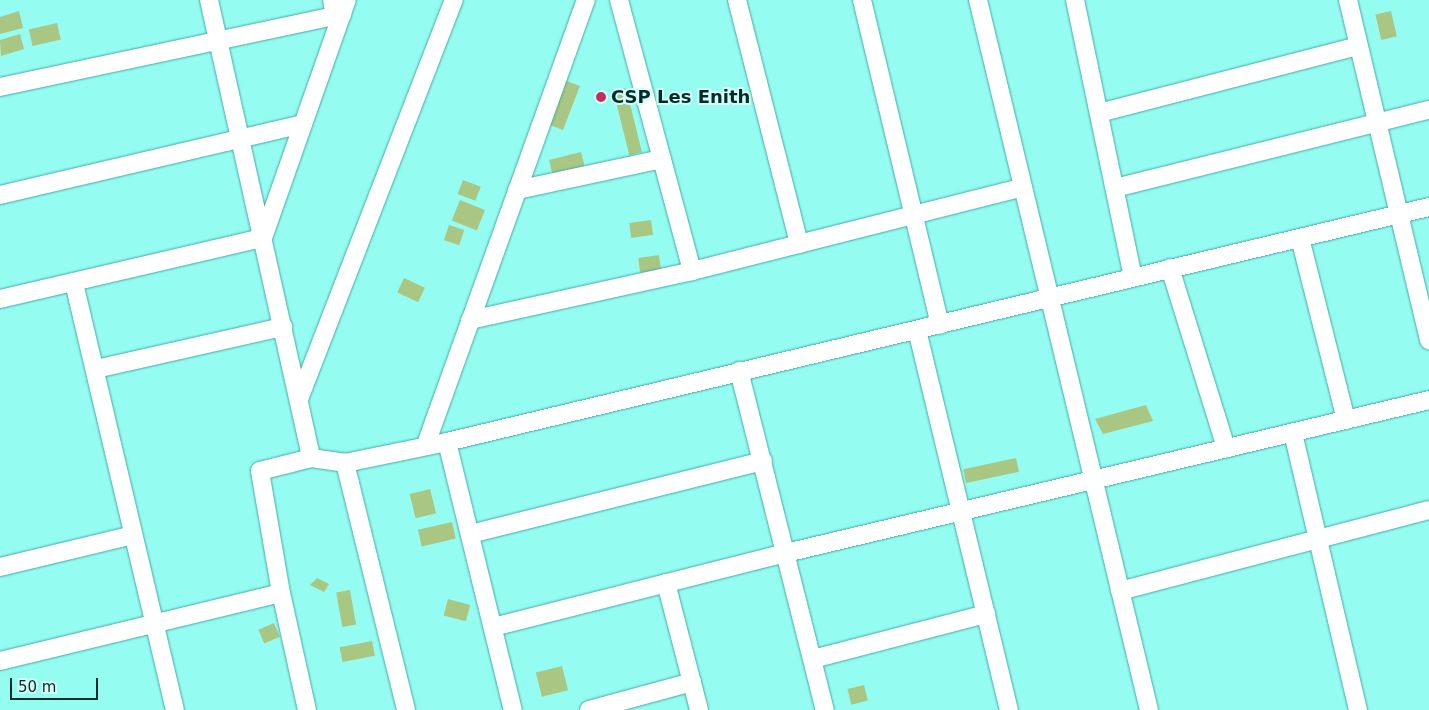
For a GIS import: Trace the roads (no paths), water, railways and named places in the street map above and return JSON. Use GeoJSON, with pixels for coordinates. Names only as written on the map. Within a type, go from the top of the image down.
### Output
{"type":"FeatureCollection","features":[{"type":"Feature","properties":{"kind":"street"},"geometry":{"type":"LineString","coordinates":[[209,0],[311,458]]}},
{"type":"Feature","properties":{"kind":"street"},"geometry":{"type":"LineString","coordinates":[[299,399],[454,0]]}},
{"type":"Feature","properties":{"kind":"street"},"geometry":{"type":"LineString","coordinates":[[426,444],[586,0]]}},
{"type":"Feature","properties":{"kind":"street"},"geometry":{"type":"LineString","coordinates":[[619,0],[692,271]]}},
{"type":"Feature","properties":{"kind":"street"},"geometry":{"type":"LineString","coordinates":[[737,0],[799,244]]}},
{"type":"Feature","properties":{"kind":"street"},"geometry":{"type":"LineString","coordinates":[[862,0],[940,325]]}},
{"type":"Feature","properties":{"kind":"street"},"geometry":{"type":"LineString","coordinates":[[978,0],[1149,710]]}},
{"type":"Feature","properties":{"kind":"street"},"geometry":{"type":"LineString","coordinates":[[1075,0],[1134,277]]}},
{"type":"Feature","properties":{"kind":"street"},"geometry":{"type":"LineString","coordinates":[[1348,0],[1429,340]]}},
{"type":"Feature","properties":{"kind":"street"},"geometry":{"type":"LineString","coordinates":[[0,87],[219,40],[339,7]]}},
{"type":"Feature","properties":{"kind":"street"},"geometry":{"type":"LineString","coordinates":[[263,238],[303,124],[339,7]]}},
{"type":"Feature","properties":{"kind":"street"},"geometry":{"type":"LineString","coordinates":[[1099,113],[1359,46]]}},
{"type":"Feature","properties":{"kind":"street"},"geometry":{"type":"LineString","coordinates":[[1115,188],[1429,110]]}},
{"type":"Feature","properties":{"kind":"street"},"geometry":{"type":"LineString","coordinates":[[0,195],[303,124]]}},
{"type":"Feature","properties":{"kind":"street"},"geometry":{"type":"LineString","coordinates":[[517,190],[662,159]]}},
{"type":"Feature","properties":{"kind":"street"},"geometry":{"type":"LineString","coordinates":[[470,320],[692,271],[1023,187]]}},
{"type":"Feature","properties":{"kind":"street"},"geometry":{"type":"LineString","coordinates":[[307,710],[281,592],[260,471],[311,458],[345,463],[426,444],[447,442],[740,371],[1049,300],[1170,268],[1429,207]]}},
{"type":"Feature","properties":{"kind":"street"},"geometry":{"type":"LineString","coordinates":[[0,300],[263,238]]}},
{"type":"Feature","properties":{"kind":"street"},"geometry":{"type":"LineString","coordinates":[[1300,238],[1346,420]]}},
{"type":"Feature","properties":{"kind":"street"},"geometry":{"type":"LineString","coordinates":[[1170,268],[1226,448]]}},
{"type":"Feature","properties":{"kind":"street"},"geometry":{"type":"LineString","coordinates":[[74,283],[96,368],[174,710]]}},
{"type":"Feature","properties":{"kind":"street"},"geometry":{"type":"LineString","coordinates":[[96,368],[283,327]]}},
{"type":"Feature","properties":{"kind":"street"},"geometry":{"type":"LineString","coordinates":[[917,330],[1009,710]]}},
{"type":"Feature","properties":{"kind":"street"},"geometry":{"type":"LineString","coordinates":[[740,371],[825,710]]}},
{"type":"Feature","properties":{"kind":"street"},"geometry":{"type":"LineString","coordinates":[[493,628],[786,553],[1429,400]]}},
{"type":"Feature","properties":{"kind":"street"},"geometry":{"type":"LineString","coordinates":[[1293,432],[1358,710]]}},
{"type":"Feature","properties":{"kind":"street"},"geometry":{"type":"LineString","coordinates":[[447,442],[513,710]]}},
{"type":"Feature","properties":{"kind":"street"},"geometry":{"type":"LineString","coordinates":[[470,534],[763,461]]}},
{"type":"Feature","properties":{"kind":"street"},"geometry":{"type":"LineString","coordinates":[[345,463],[406,710]]}},
{"type":"Feature","properties":{"kind":"street"},"geometry":{"type":"LineString","coordinates":[[1120,591],[1429,510]]}},
{"type":"Feature","properties":{"kind":"street"},"geometry":{"type":"LineString","coordinates":[[0,567],[134,535]]}},
{"type":"Feature","properties":{"kind":"street"},"geometry":{"type":"LineString","coordinates":[[666,583],[699,710]]}},
{"type":"Feature","properties":{"kind":"street"},"geometry":{"type":"LineString","coordinates":[[0,661],[281,592]]}},
{"type":"Feature","properties":{"kind":"street"},"geometry":{"type":"LineString","coordinates":[[813,659],[986,614]]}},
{"type":"Feature","properties":{"kind":"street"},"geometry":{"type":"LineString","coordinates":[[589,710],[692,682]]}},
{"type":"Feature","properties":{"kind":"place","name":"CSP Les Enith"},"geometry":{"type":"Point","coordinates":[601,97]}}]}
